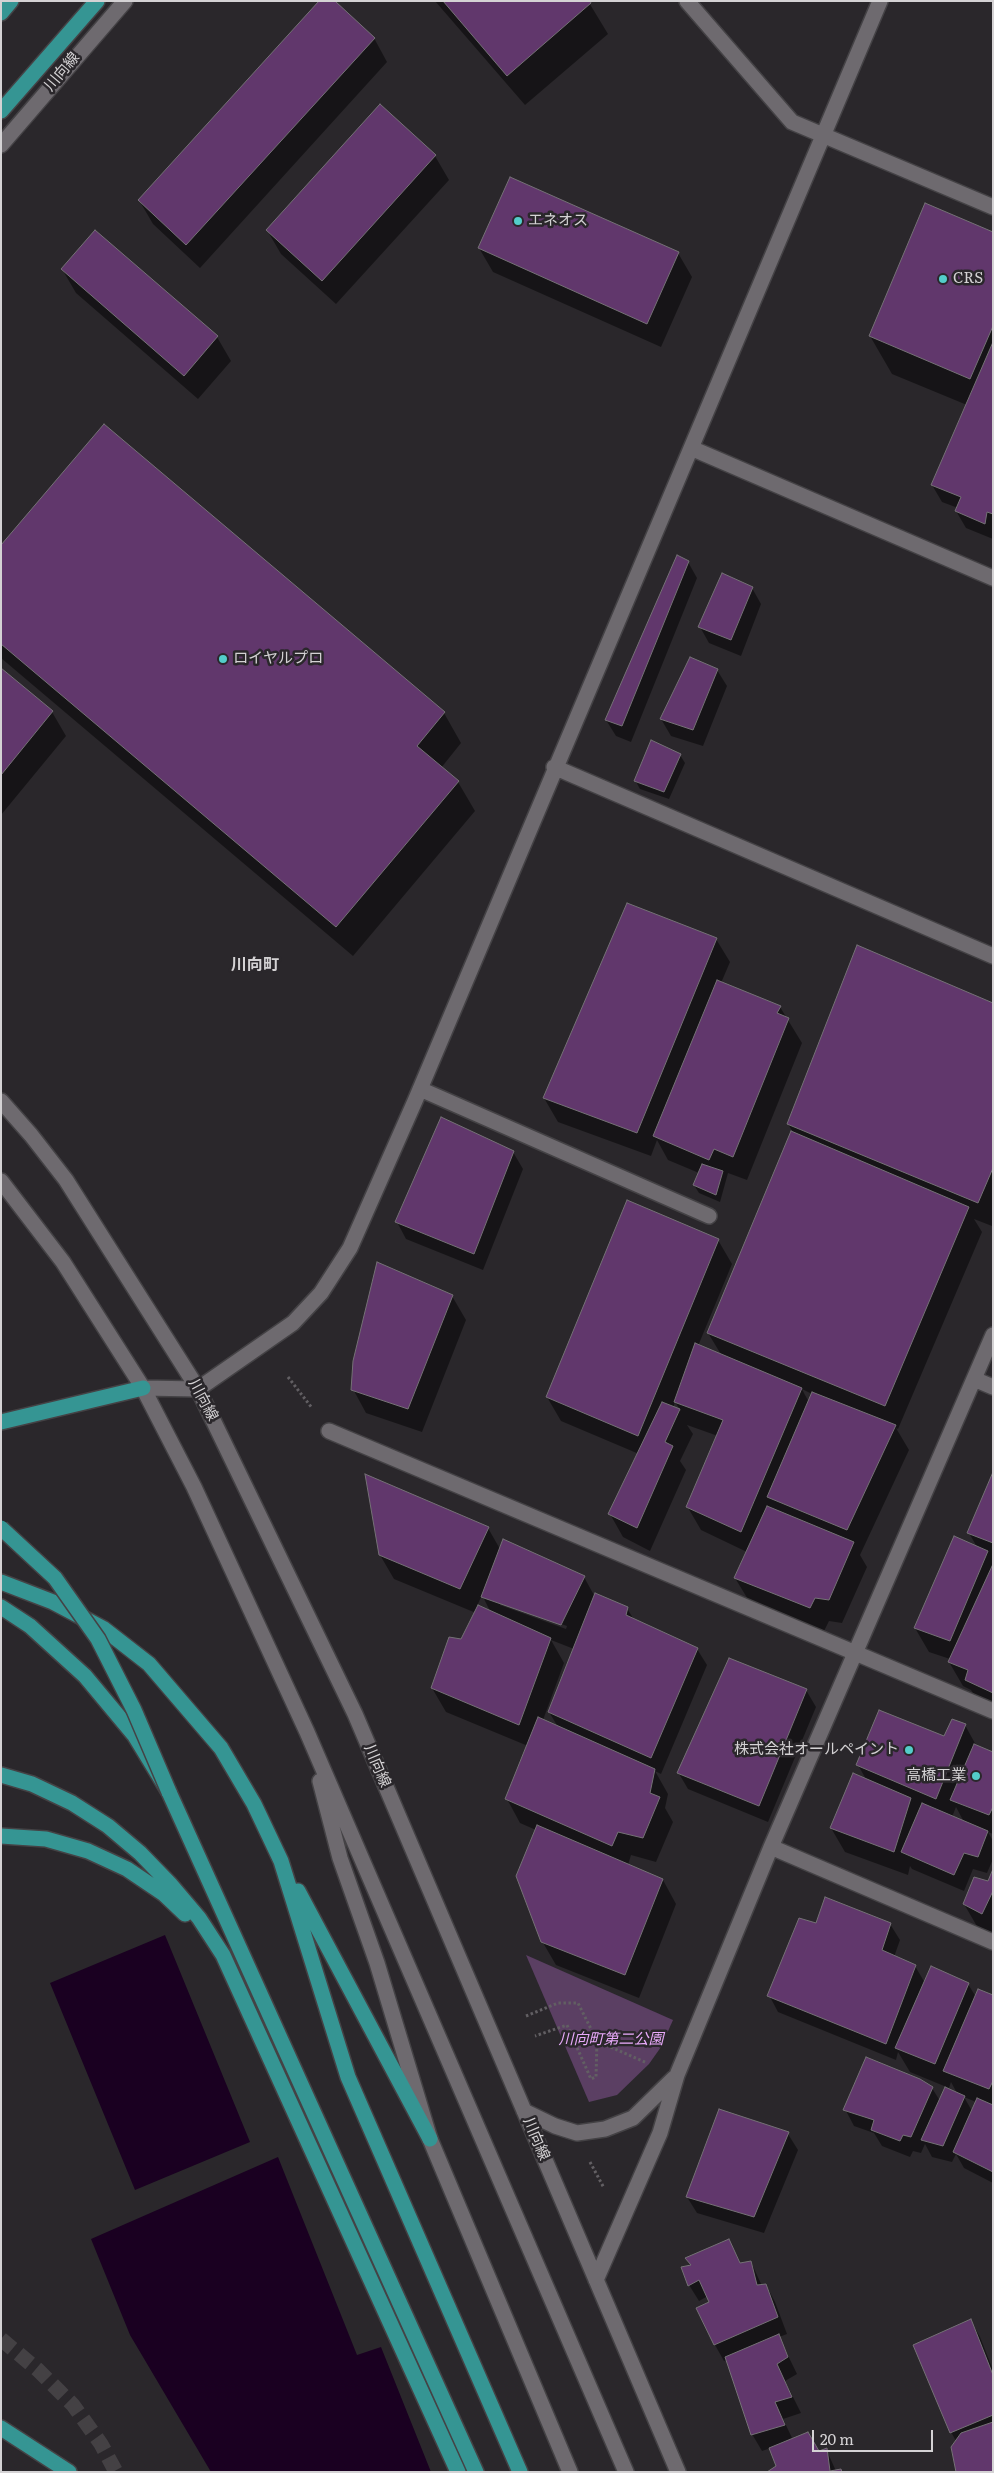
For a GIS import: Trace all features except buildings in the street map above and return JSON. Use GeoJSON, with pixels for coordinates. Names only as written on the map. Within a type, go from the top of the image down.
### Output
{"type":"FeatureCollection","features":[{"type":"Feature","properties":{"kind":"highway"},"geometry":{"type":"LineString","coordinates":[[1,13],[11,1]]}},
{"type":"Feature","properties":{"kind":"highway"},"geometry":{"type":"LineString","coordinates":[[1,111],[97,1]]}},
{"type":"Feature","properties":{"kind":"highway"},"geometry":{"type":"LineString","coordinates":[[1,1422],[143,1388]]}},
{"type":"Feature","properties":{"kind":"highway"},"geometry":{"type":"LineString","coordinates":[[1,1528],[54,1578],[98,1639],[134,1710],[169,1792],[476,2472]]}},
{"type":"Feature","properties":{"kind":"highway"},"geometry":{"type":"LineString","coordinates":[[1,1582],[53,1602],[104,1628],[149,1664],[221,1748],[254,1804],[281,1861],[430,2139]]}},
{"type":"Feature","properties":{"kind":"highway"},"geometry":{"type":"LineString","coordinates":[[1,1607],[30,1626],[85,1676],[135,1736],[169,1792]]}},
{"type":"Feature","properties":{"kind":"highway"},"geometry":{"type":"LineString","coordinates":[[1,1776],[32,1784],[72,1803],[108,1826],[140,1853],[199,1918],[223,1955],[458,2472]]}},
{"type":"Feature","properties":{"kind":"highway"},"geometry":{"type":"LineString","coordinates":[[1,1836],[46,1839],[88,1851],[127,1870],[164,1894],[194,1922],[223,1955]]}},
{"type":"Feature","properties":{"kind":"highway"},"geometry":{"type":"LineString","coordinates":[[281,1861],[348,2078],[520,2472]]}},
{"type":"Feature","properties":{"kind":"highway"},"geometry":{"type":"LineString","coordinates":[[1,2428],[69,2472]]}},
{"type":"Feature","properties":{"kind":"street","name":"川向線"},"geometry":{"type":"LineString","coordinates":[[1,144],[125,1]]}},
{"type":"Feature","properties":{"kind":"street"},"geometry":{"type":"LineString","coordinates":[[687,1],[792,122],[993,207]]}},
{"type":"Feature","properties":{"kind":"street"},"geometry":{"type":"LineString","coordinates":[[143,1388],[198,1389],[293,1323],[321,1293],[350,1248],[420,1089],[554,767],[880,1]]}},
{"type":"Feature","properties":{"kind":"street"},"geometry":{"type":"LineString","coordinates":[[690,448],[993,578]]}},
{"type":"Feature","properties":{"kind":"street"},"geometry":{"type":"LineString","coordinates":[[554,767],[993,956]]}},
{"type":"Feature","properties":{"kind":"street"},"geometry":{"type":"LineString","coordinates":[[420,1089],[709,1216]]}},
{"type":"Feature","properties":{"kind":"street","name":"川向線"},"geometry":{"type":"LineString","coordinates":[[1,1101],[31,1135],[66,1180],[198,1389],[355,1714],[678,2472]]}},
{"type":"Feature","properties":{"kind":"street"},"geometry":{"type":"LineString","coordinates":[[1,1181],[63,1262],[143,1388],[194,1487],[307,1732],[626,2472]]}},
{"type":"Feature","properties":{"kind":"street"},"geometry":{"type":"LineString","coordinates":[[596,2280],[660,2133],[677,2075],[771,1847],[993,1335]]}},
{"type":"Feature","properties":{"kind":"street"},"geometry":{"type":"LineString","coordinates":[[974,1379],[993,1387]]}},
{"type":"Feature","properties":{"kind":"street"},"geometry":{"type":"LineString","coordinates":[[329,1431],[993,1711]]}},
{"type":"Feature","properties":{"kind":"street"},"geometry":{"type":"LineString","coordinates":[[307,1732],[340,1858],[377,1963],[430,2139],[570,2472]]}},
{"type":"Feature","properties":{"kind":"street"},"geometry":{"type":"LineString","coordinates":[[771,1847],[993,1942]]}},
{"type":"Feature","properties":{"kind":"street"},"geometry":{"type":"LineString","coordinates":[[524,2111],[555,2126],[577,2133],[605,2129],[633,2118],[677,2075]]}},
{"type":"Feature","properties":{"kind":"path"},"geometry":{"type":"LineString","coordinates":[[288,1377],[329,1431]]}},
{"type":"Feature","properties":{"kind":"path"},"geometry":{"type":"LineString","coordinates":[[526,2016],[558,2003],[578,2003],[597,2041],[596,2077],[591,2079],[567,2025],[535,2036]]}},
{"type":"Feature","properties":{"kind":"path"},"geometry":{"type":"LineString","coordinates":[[597,2041],[677,2075]]}},
{"type":"Feature","properties":{"kind":"path"},"geometry":{"type":"LineString","coordinates":[[590,2162],[608,2196]]}},
{"type":"Feature","properties":{"kind":"green space","name":"川向町第二公園"},"geometry":{"type":"Polygon","coordinates":[[[526,1955],[673,2020],[661,2047],[649,2064],[617,2095],[589,2102],[526,1955]]]}},
{"type":"Feature","properties":{"kind":"shaded area"},"geometry":{"type":"Polygon","coordinates":[[[165,1935],[250,2142],[135,2190],[50,1983],[165,1935]]]}},
{"type":"Feature","properties":{"kind":"shaded area"},"geometry":{"type":"Polygon","coordinates":[[[278,2157],[357,2355],[381,2347],[431,2472],[211,2472],[130,2335],[91,2239],[278,2157]]]}},
{"type":"Feature","properties":{"kind":"tunnel"},"geometry":{"type":"LineString","coordinates":[[1,2339],[38,2370],[73,2405],[101,2444],[116,2472]]}},
{"type":"Feature","properties":{"kind":"place","name":"エネオス"},"geometry":{"type":"Point","coordinates":[518,221]}},
{"type":"Feature","properties":{"kind":"place","name":"CRS"},"geometry":{"type":"Point","coordinates":[943,279]}},
{"type":"Feature","properties":{"kind":"place","name":"ロイヤルプロ"},"geometry":{"type":"Point","coordinates":[223,659]}},
{"type":"Feature","properties":{"kind":"place","name":"株式会社オールペイント"},"geometry":{"type":"Point","coordinates":[909,1750]}},
{"type":"Feature","properties":{"kind":"place","name":"高橋工業"},"geometry":{"type":"Point","coordinates":[976,1776]}},
{"type":"Feature","properties":{"kind":"district","name":"川向町"},"geometry":{"type":"Point","coordinates":[255,965]}}]}
